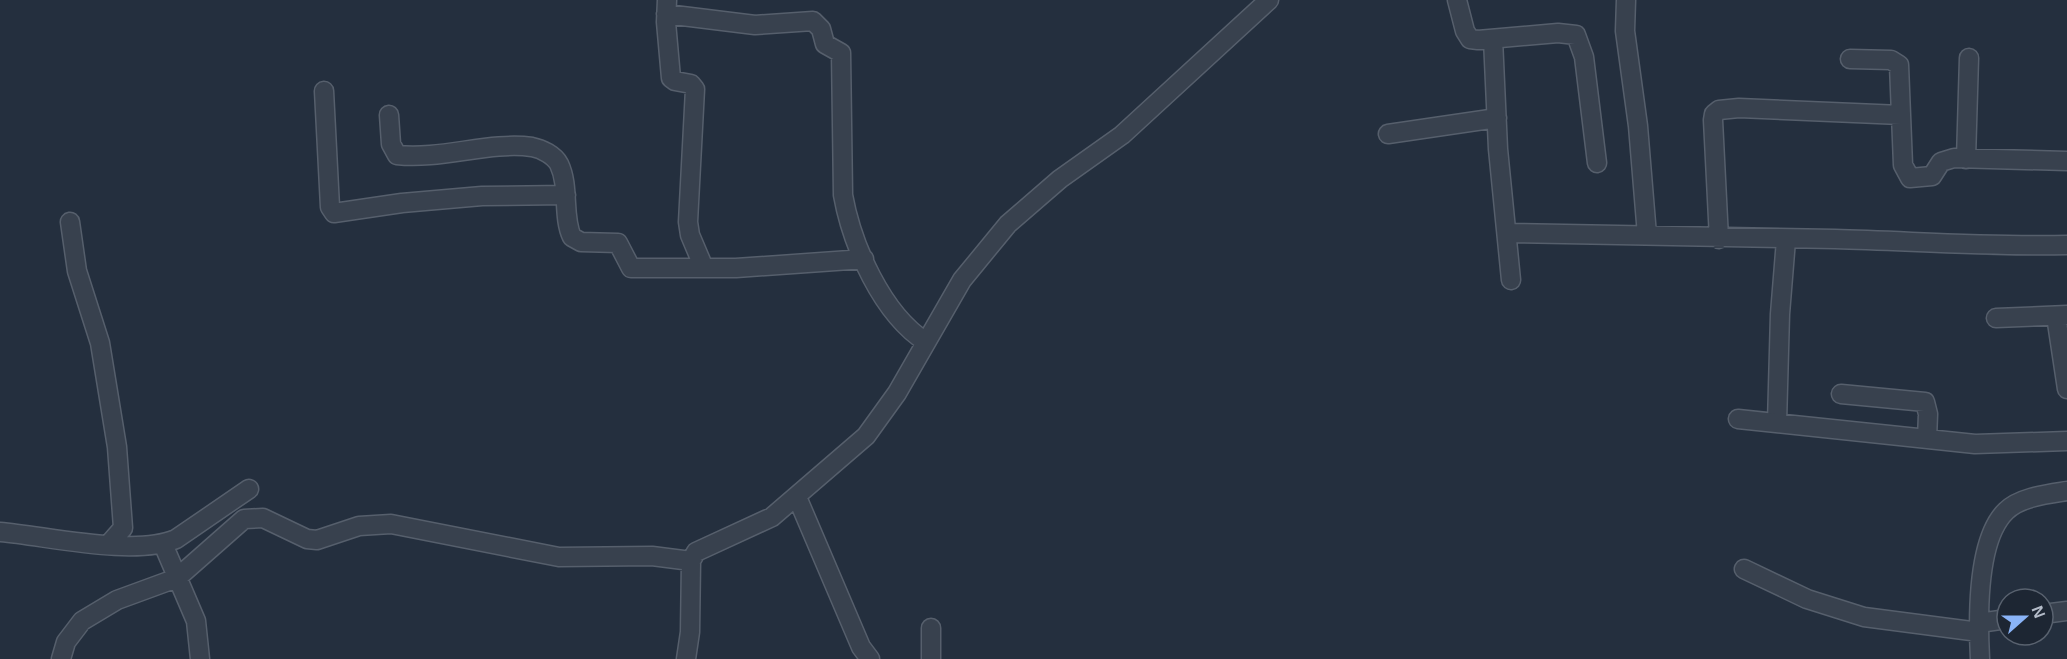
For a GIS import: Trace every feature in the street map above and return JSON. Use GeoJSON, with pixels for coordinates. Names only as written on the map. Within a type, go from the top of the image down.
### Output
{"type":"FeatureCollection","features":[{"type":"Feature","properties":{"kind":"street"},"geometry":{"type":"LineString","coordinates":[[686,659],[690,632],[691,561],[696,552],[771,517],[866,436],[897,393],[962,280],[1008,224],[1060,179],[1122,135],[1269,0]]}},
{"type":"Feature","properties":{"kind":"street"},"geometry":{"type":"LineString","coordinates":[[1457,0],[1465,31],[1470,39],[1558,33],[1576,36],[1584,57],[1597,163]]}},
{"type":"Feature","properties":{"kind":"street"},"geometry":{"type":"LineString","coordinates":[[1626,0],[1625,31],[1638,126],[1647,235]]}},
{"type":"Feature","properties":{"kind":"street"},"geometry":{"type":"LineString","coordinates":[[704,268],[690,235],[688,222],[695,88],[691,84],[671,78],[667,7],[755,25],[806,21],[818,24],[825,44],[841,53],[843,57],[841,106],[843,195],[847,218],[864,259],[900,320],[908,330],[926,342]]}},
{"type":"Feature","properties":{"kind":"street"},"geometry":{"type":"LineString","coordinates":[[1493,39],[1497,118],[1511,279]]}},
{"type":"Feature","properties":{"kind":"street"},"geometry":{"type":"LineString","coordinates":[[1966,159],[1969,58]]}},
{"type":"Feature","properties":{"kind":"street"},"geometry":{"type":"LineString","coordinates":[[1850,59],[1897,62],[1900,72],[1903,165],[1910,178],[1932,176],[1937,166],[1948,159],[2067,161]]}},
{"type":"Feature","properties":{"kind":"street"},"geometry":{"type":"LineString","coordinates":[[324,91],[330,207],[334,213],[402,203],[471,197],[566,195]]}},
{"type":"Feature","properties":{"kind":"street"},"geometry":{"type":"LineString","coordinates":[[1719,239],[1713,120],[1714,114],[1719,110],[1739,108],[1901,115]]}},
{"type":"Feature","properties":{"kind":"street"},"geometry":{"type":"LineString","coordinates":[[389,116],[391,144],[397,155],[519,147],[540,149],[558,162],[566,195],[570,232],[576,241],[618,243],[631,268],[704,268],[864,259]]}},
{"type":"Feature","properties":{"kind":"street"},"geometry":{"type":"LineString","coordinates":[[1388,134],[1497,118]]}},
{"type":"Feature","properties":{"kind":"street"},"geometry":{"type":"LineString","coordinates":[[70,222],[77,271],[100,343],[117,447],[123,528],[109,544]]}},
{"type":"Feature","properties":{"kind":"street"},"geometry":{"type":"LineString","coordinates":[[1507,233],[2006,246],[2067,244]]}},
{"type":"Feature","properties":{"kind":"street"},"geometry":{"type":"LineString","coordinates":[[1777,423],[1786,240]]}},
{"type":"Feature","properties":{"kind":"street"},"geometry":{"type":"LineString","coordinates":[[1996,318],[2061,315],[2067,388]]}},
{"type":"Feature","properties":{"kind":"street"},"geometry":{"type":"LineString","coordinates":[[1841,394],[1925,402],[1928,414],[1927,439]]}},
{"type":"Feature","properties":{"kind":"street"},"geometry":{"type":"LineString","coordinates":[[1737,419],[1975,444],[2067,441]]}},
{"type":"Feature","properties":{"kind":"street"},"geometry":{"type":"LineString","coordinates":[[0,532],[109,544],[163,544],[249,489]]}},
{"type":"Feature","properties":{"kind":"street"},"geometry":{"type":"LineString","coordinates":[[1980,659],[1979,596],[1986,555],[1997,525],[2007,511],[2025,501],[2067,490]]}},
{"type":"Feature","properties":{"kind":"street"},"geometry":{"type":"LineString","coordinates":[[797,497],[861,647],[870,659]]}},
{"type":"Feature","properties":{"kind":"street"},"geometry":{"type":"LineString","coordinates":[[61,659],[74,629],[102,606],[177,578],[237,524],[253,516],[308,539],[317,540],[371,524],[391,524],[559,557],[652,556],[691,561]]}},
{"type":"Feature","properties":{"kind":"street"},"geometry":{"type":"LineString","coordinates":[[163,544],[196,621],[200,659]]}},
{"type":"Feature","properties":{"kind":"street"},"geometry":{"type":"LineString","coordinates":[[1744,569],[1807,599],[1864,616],[1979,628],[1995,623]]}},
{"type":"Feature","properties":{"kind":"street"},"geometry":{"type":"LineString","coordinates":[[931,628],[931,659]]}}]}
